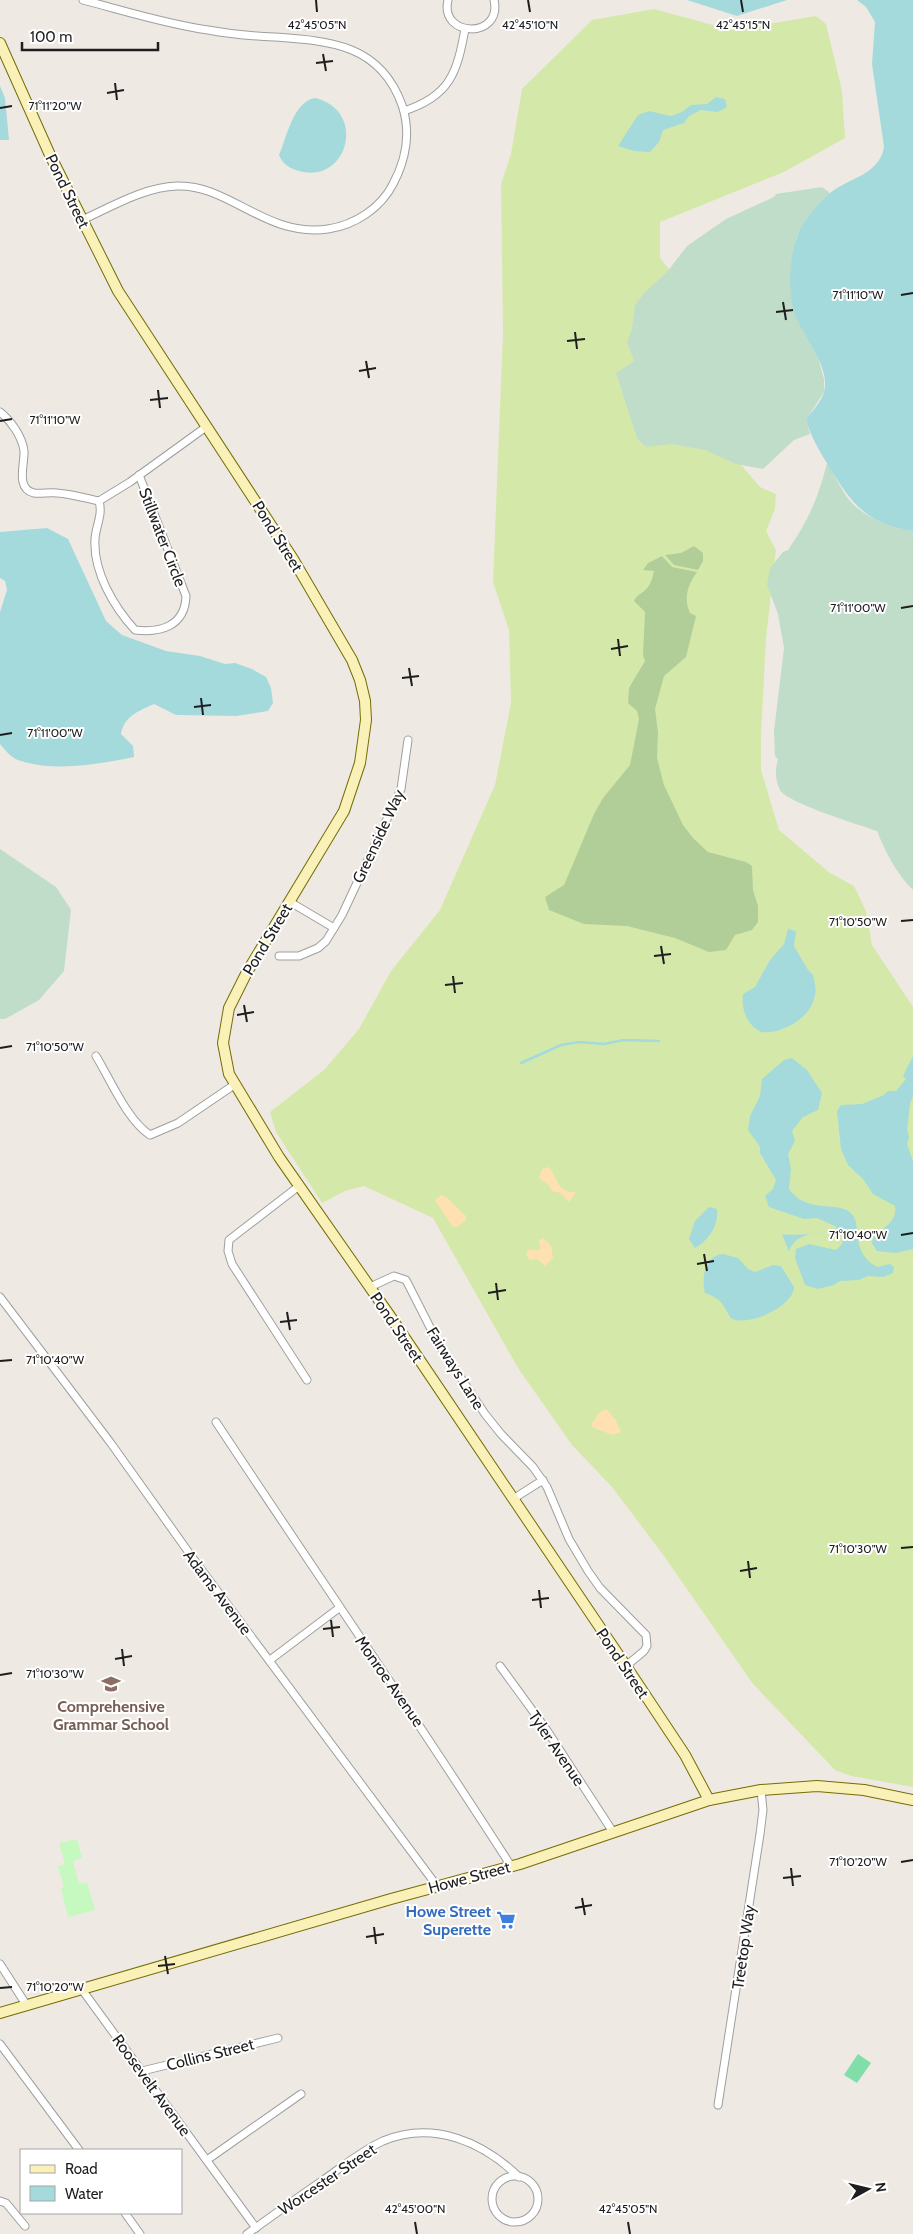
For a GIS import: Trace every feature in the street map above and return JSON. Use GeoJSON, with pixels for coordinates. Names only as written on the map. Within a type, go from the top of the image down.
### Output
{"type":"FeatureCollection","features":[{"type":"Feature","properties":{"kind":"street"},"geometry":{"type":"LineString","coordinates":[[82,220],[154,189],[178,186],[203,190],[271,222],[300,230],[315,230],[346,225],[358,219],[381,201],[398,174],[406,143],[407,127],[404,111],[392,85],[373,62],[357,51],[338,43],[210,31],[156,20],[83,0]]}},
{"type":"Feature","properties":{"kind":"street"},"geometry":{"type":"LineString","coordinates":[[448,0],[448,12],[452,20],[465,29],[480,28],[487,24],[494,11],[494,0]]}},
{"type":"Feature","properties":{"kind":"street"},"geometry":{"type":"LineString","coordinates":[[404,111],[426,103],[448,85],[457,68],[465,29]]}},
{"type":"Feature","properties":{"kind":"street","name":"Pond Street"},"geometry":{"type":"LineString","coordinates":[[0,44],[82,220],[130,312],[270,523],[342,641],[360,680],[365,701],[363,743],[348,802],[339,821],[247,972],[226,1020],[223,1032],[224,1054],[234,1085],[299,1186],[370,1287],[626,1666],[684,1755],[709,1800]]}},
{"type":"Feature","properties":{"kind":"street"},"geometry":{"type":"LineString","coordinates":[[0,412],[10,420],[18,435],[24,451],[22,479],[32,493],[57,493],[99,501],[206,427]]}},
{"type":"Feature","properties":{"kind":"street","name":"Stillwater Circle"},"geometry":{"type":"LineString","coordinates":[[99,501],[102,510],[95,539],[96,557],[118,612],[135,630],[152,632],[179,619],[186,610],[186,596],[139,475]]}},
{"type":"Feature","properties":{"kind":"street","name":"Greenside Way"},"geometry":{"type":"LineString","coordinates":[[279,956],[291,957],[313,952],[326,941],[334,928],[401,789],[408,740]]}},
{"type":"Feature","properties":{"kind":"street"},"geometry":{"type":"LineString","coordinates":[[290,902],[334,928]]}},
{"type":"Feature","properties":{"kind":"street"},"geometry":{"type":"LineString","coordinates":[[96,1056],[131,1115],[143,1130],[150,1135],[178,1124],[234,1085]]}},
{"type":"Feature","properties":{"kind":"street"},"geometry":{"type":"LineString","coordinates":[[299,1186],[229,1240],[228,1251],[232,1264],[307,1380]]}},
{"type":"Feature","properties":{"kind":"street","name":"Fairways Lane"},"geometry":{"type":"LineString","coordinates":[[370,1287],[394,1276],[406,1280],[440,1347],[485,1414],[542,1480],[552,1497],[569,1539],[588,1571],[600,1588],[646,1635],[647,1646],[644,1651],[626,1666]]}},
{"type":"Feature","properties":{"kind":"street","name":"Adams Avenue"},"geometry":{"type":"LineString","coordinates":[[0,1297],[110,1442],[192,1557],[437,1886]]}},
{"type":"Feature","properties":{"kind":"street","name":"Monroe Avenue"},"geometry":{"type":"LineString","coordinates":[[216,1422],[418,1721],[510,1866]]}},
{"type":"Feature","properties":{"kind":"street"},"geometry":{"type":"LineString","coordinates":[[513,1499],[542,1480]]}},
{"type":"Feature","properties":{"kind":"street"},"geometry":{"type":"LineString","coordinates":[[270,1660],[340,1608]]}},
{"type":"Feature","properties":{"kind":"street","name":"Tyler Avenue"},"geometry":{"type":"LineString","coordinates":[[500,1666],[546,1729],[613,1832]]}},
{"type":"Feature","properties":{"kind":"street","name":"Howe Street"},"geometry":{"type":"LineString","coordinates":[[0,2013],[83,1991],[510,1866],[709,1800],[761,1790],[836,1787],[888,1794],[913,1800]]}},
{"type":"Feature","properties":{"kind":"street","name":"Treetop Way"},"geometry":{"type":"LineString","coordinates":[[718,2105],[761,1826],[763,1810],[761,1790]]}},
{"type":"Feature","properties":{"kind":"street"},"geometry":{"type":"LineString","coordinates":[[0,1964],[27,2006]]}},
{"type":"Feature","properties":{"kind":"street","name":"Roosevelt Avenue"},"geometry":{"type":"LineString","coordinates":[[83,1991],[256,2228]]}},
{"type":"Feature","properties":{"kind":"street","name":"Collins Street"},"geometry":{"type":"LineString","coordinates":[[142,2071],[278,2038]]}},
{"type":"Feature","properties":{"kind":"street"},"geometry":{"type":"LineString","coordinates":[[0,2044],[78,2149]]}},
{"type":"Feature","properties":{"kind":"street"},"geometry":{"type":"LineString","coordinates":[[207,2160],[302,2094]]}},
{"type":"Feature","properties":{"kind":"street","name":"Worcester Street"},"geometry":{"type":"LineString","coordinates":[[247,2234],[354,2158],[396,2136],[437,2134],[462,2139],[497,2157],[519,2177],[532,2184],[538,2199],[537,2206],[528,2219],[513,2223],[500,2217],[495,2211],[492,2197],[494,2189],[504,2179],[519,2177]]}},
{"type":"Feature","properties":{"kind":"street"},"geometry":{"type":"LineString","coordinates":[[0,2201],[6,2203],[25,2226]]}},
{"type":"Feature","properties":{"kind":"street"},"geometry":{"type":"LineString","coordinates":[[125,2214],[140,2234]]}},
{"type":"Feature","properties":{"kind":"green space"},"geometry":{"type":"Polygon","coordinates":[[[654,9],[731,30],[816,16],[826,24],[842,91],[845,138],[784,172],[660,222],[660,258],[686,290],[729,451],[760,487],[776,494],[775,509],[766,531],[776,550],[766,638],[761,770],[779,830],[830,873],[854,886],[866,911],[872,945],[913,1007],[913,1787],[851,1776],[835,1770],[753,1684],[664,1556],[612,1487],[572,1445],[518,1368],[433,1218],[364,1186],[345,1191],[322,1203],[276,1132],[270,1112],[324,1070],[359,1029],[391,971],[440,910],[495,785],[511,703],[509,630],[493,582],[503,332],[501,184],[511,154],[522,89],[592,20],[654,9]]]}},
{"type":"Feature","properties":{"kind":"green space"},"geometry":{"type":"Polygon","coordinates":[[[822,187],[830,193],[811,214],[796,238],[795,314],[817,354],[824,379],[824,392],[806,420],[810,434],[794,440],[763,469],[736,464],[705,450],[671,444],[646,447],[637,438],[616,373],[634,361],[627,342],[632,329],[635,305],[644,293],[667,272],[687,246],[726,219],[774,197],[776,194],[822,187]]]}},
{"type":"Feature","properties":{"kind":"green space"},"geometry":{"type":"Polygon","coordinates":[[[827,463],[847,497],[856,507],[879,521],[913,531],[913,890],[892,862],[877,831],[796,801],[780,790],[776,778],[778,759],[775,756],[774,731],[784,648],[778,614],[767,585],[770,568],[783,552],[788,550],[807,518],[820,487],[827,463]]]}},
{"type":"Feature","properties":{"kind":"green space"},"geometry":{"type":"Polygon","coordinates":[[[694,546],[703,553],[703,561],[698,570],[674,565],[665,555],[681,553],[694,546]]]}},
{"type":"Feature","properties":{"kind":"green space"},"geometry":{"type":"Polygon","coordinates":[[[662,556],[672,567],[697,572],[689,587],[687,597],[690,613],[696,616],[686,657],[664,676],[655,709],[658,732],[657,758],[664,785],[683,825],[708,852],[746,862],[752,866],[753,890],[758,906],[758,922],[752,930],[735,935],[726,950],[709,952],[675,938],[627,926],[584,924],[549,910],[545,897],[564,885],[594,814],[603,798],[630,765],[639,719],[637,711],[628,703],[629,688],[645,661],[643,655],[645,612],[634,601],[650,584],[654,571],[643,570],[648,563],[662,556]]]}},
{"type":"Feature","properties":{"kind":"green space"},"geometry":{"type":"Polygon","coordinates":[[[0,849],[56,887],[71,910],[64,971],[39,1000],[5,1019],[0,1019],[0,849]]]}},
{"type":"Feature","properties":{"kind":"green space"},"geometry":{"type":"Polygon","coordinates":[[[77,1839],[82,1858],[73,1861],[79,1884],[87,1882],[95,1910],[68,1917],[61,1888],[64,1887],[58,1866],[65,1864],[59,1843],[77,1839]]]}},
{"type":"Feature","properties":{"kind":"green space"},"geometry":{"type":"Polygon","coordinates":[[[858,2054],[871,2063],[857,2083],[844,2075],[858,2054]]]}},
{"type":"Feature","properties":{"kind":"sand"},"geometry":{"type":"Polygon","coordinates":[[[549,1167],[562,1188],[570,1192],[576,1192],[569,1202],[561,1193],[552,1191],[549,1185],[539,1178],[542,1169],[549,1167]]]}},
{"type":"Feature","properties":{"kind":"sand"},"geometry":{"type":"Polygon","coordinates":[[[441,1195],[446,1197],[466,1216],[466,1220],[457,1227],[452,1226],[435,1200],[441,1195]]]}},
{"type":"Feature","properties":{"kind":"sand"},"geometry":{"type":"Polygon","coordinates":[[[543,1238],[551,1246],[553,1258],[545,1266],[537,1259],[530,1260],[526,1255],[528,1250],[541,1250],[539,1241],[543,1238]]]}},
{"type":"Feature","properties":{"kind":"sand"},"geometry":{"type":"Polygon","coordinates":[[[606,1409],[615,1419],[621,1432],[613,1435],[591,1425],[599,1413],[606,1409]]]}},
{"type":"Feature","properties":{"kind":"water"},"geometry":{"type":"Polygon","coordinates":[[[687,0],[787,0],[737,16],[687,0]]]}},
{"type":"Feature","properties":{"kind":"water"},"geometry":{"type":"Polygon","coordinates":[[[857,0],[913,0],[913,531],[883,523],[861,510],[844,490],[810,432],[806,420],[823,395],[824,372],[795,315],[791,298],[792,257],[798,234],[805,221],[829,194],[876,164],[881,157],[884,147],[872,64],[875,22],[866,7],[857,0]]]}},
{"type":"Feature","properties":{"kind":"water"},"geometry":{"type":"Polygon","coordinates":[[[0,86],[5,98],[9,140],[0,140],[0,86]]]}},
{"type":"Feature","properties":{"kind":"water"},"geometry":{"type":"Polygon","coordinates":[[[716,97],[725,99],[727,107],[718,112],[701,110],[689,116],[684,123],[663,130],[659,142],[650,152],[634,151],[618,146],[638,115],[649,111],[671,116],[682,112],[691,105],[707,104],[716,97]]]}},
{"type":"Feature","properties":{"kind":"water"},"geometry":{"type":"Polygon","coordinates":[[[315,98],[332,106],[342,117],[346,131],[345,146],[339,159],[328,168],[314,173],[291,168],[284,163],[279,155],[296,113],[307,101],[315,98]]]}},
{"type":"Feature","properties":{"kind":"water"},"geometry":{"type":"Polygon","coordinates":[[[47,528],[68,539],[106,621],[122,635],[166,651],[200,656],[225,664],[235,663],[252,669],[266,677],[271,688],[273,703],[268,711],[236,716],[176,715],[154,704],[129,718],[123,728],[121,734],[133,746],[134,757],[78,766],[48,766],[12,757],[0,744],[0,612],[7,590],[5,581],[0,578],[0,532],[47,528]]]}},
{"type":"Feature","properties":{"kind":"water"},"geometry":{"type":"Polygon","coordinates":[[[788,929],[796,931],[794,946],[813,975],[815,996],[806,1013],[793,1024],[777,1031],[761,1032],[752,1025],[746,1016],[743,994],[755,987],[770,960],[784,944],[788,929]]]}},
{"type":"Feature","properties":{"kind":"water"},"geometry":{"type":"Polygon","coordinates":[[[913,1056],[913,1096],[910,1104],[907,1144],[913,1161],[913,1249],[896,1253],[877,1251],[872,1243],[873,1238],[892,1220],[895,1206],[873,1194],[863,1179],[848,1165],[841,1149],[837,1111],[841,1105],[862,1104],[884,1095],[888,1091],[896,1091],[906,1079],[903,1076],[913,1056]]]}},
{"type":"Feature","properties":{"kind":"water"},"geometry":{"type":"Polygon","coordinates":[[[792,1058],[807,1070],[822,1093],[818,1110],[803,1117],[792,1131],[795,1141],[788,1154],[791,1169],[789,1189],[804,1202],[837,1207],[850,1212],[856,1223],[859,1245],[863,1253],[877,1267],[890,1264],[894,1267],[893,1273],[883,1277],[868,1276],[859,1280],[840,1281],[834,1285],[818,1289],[805,1285],[795,1258],[796,1249],[809,1244],[836,1250],[842,1244],[844,1234],[822,1232],[837,1227],[817,1218],[804,1219],[769,1207],[765,1196],[773,1189],[776,1180],[760,1153],[760,1147],[748,1130],[750,1116],[760,1096],[762,1079],[784,1060],[792,1058]]]}},
{"type":"Feature","properties":{"kind":"water"},"geometry":{"type":"Polygon","coordinates":[[[709,1207],[717,1209],[715,1226],[705,1241],[695,1248],[689,1239],[695,1221],[709,1207]]]}},
{"type":"Feature","properties":{"kind":"water"},"geometry":{"type":"Polygon","coordinates":[[[782,1234],[794,1235],[811,1234],[797,1240],[789,1252],[782,1234]]]}},
{"type":"Feature","properties":{"kind":"water"},"geometry":{"type":"Polygon","coordinates":[[[723,1254],[738,1258],[748,1269],[755,1272],[773,1265],[781,1266],[794,1287],[792,1294],[786,1302],[768,1314],[747,1320],[731,1318],[721,1302],[705,1293],[704,1287],[704,1274],[708,1263],[717,1255],[723,1254]]]}},
{"type":"Feature","properties":{"kind":"waterway"},"geometry":{"type":"LineString","coordinates":[[521,1063],[561,1045],[579,1042],[604,1044],[624,1040],[659,1041]]}},
{"type":"Feature","properties":{"kind":"place","name":"Comprehensive Grammar School"},"geometry":{"type":"Point","coordinates":[111,1684]}},
{"type":"Feature","properties":{"kind":"place","name":"Howe Street Superette"},"geometry":{"type":"Point","coordinates":[506,1920]}}]}
